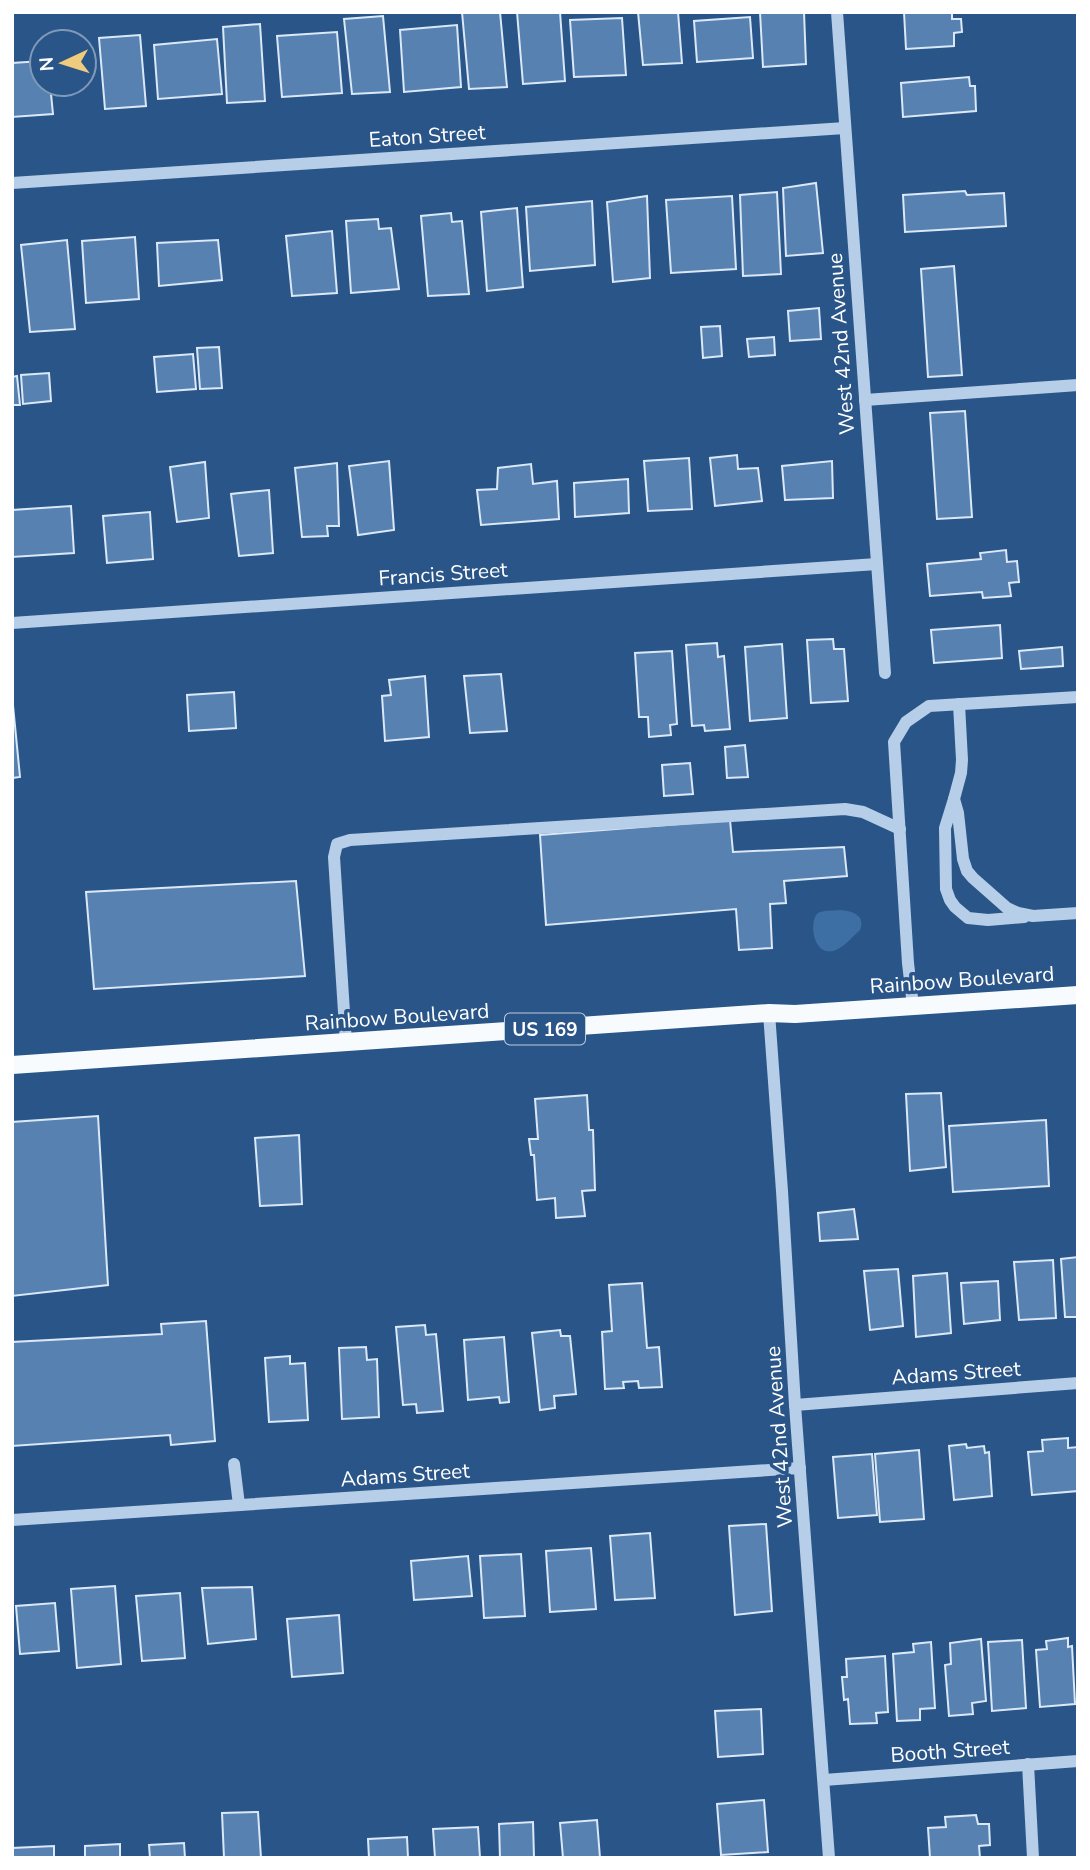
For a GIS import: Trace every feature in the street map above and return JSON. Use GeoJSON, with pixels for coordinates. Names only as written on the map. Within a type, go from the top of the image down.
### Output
{"type":"FeatureCollection","features":[{"type":"Feature","properties":{"kind":"main road","name":"Rainbow Boulevard"},"geometry":{"type":"LineString","coordinates":[[12,1065],[769,1013],[795,1014],[1078,995]]}},
{"type":"Feature","properties":{"kind":"street","name":"West 42nd Avenue"},"geometry":{"type":"LineString","coordinates":[[837,12],[885,673]]}},
{"type":"Feature","properties":{"kind":"street","name":"Eaton Street"},"geometry":{"type":"LineString","coordinates":[[12,183],[845,128]]}},
{"type":"Feature","properties":{"kind":"street"},"geometry":{"type":"LineString","coordinates":[[865,400],[1078,385]]}},
{"type":"Feature","properties":{"kind":"street","name":"Francis Street"},"geometry":{"type":"LineString","coordinates":[[12,623],[877,564]]}},
{"type":"Feature","properties":{"kind":"street"},"geometry":{"type":"LineString","coordinates":[[912,1006],[894,742],[905,722],[929,706],[1078,696]]}},
{"type":"Feature","properties":{"kind":"street"},"geometry":{"type":"LineString","coordinates":[[959,704],[961,773],[944,828],[946,889],[950,900],[968,918],[977,919],[1078,913]]}},
{"type":"Feature","properties":{"kind":"street"},"geometry":{"type":"LineString","coordinates":[[954,799],[958,813],[962,859],[967,871],[1007,908],[1033,916]]}},
{"type":"Feature","properties":{"kind":"street"},"geometry":{"type":"LineString","coordinates":[[346,1043],[334,857],[337,844],[350,840],[845,809],[863,812],[900,829]]}},
{"type":"Feature","properties":{"kind":"street","name":"West 42nd Avenue"},"geometry":{"type":"LineString","coordinates":[[769,1013],[829,1858]]}},
{"type":"Feature","properties":{"kind":"street","name":"Adams Street"},"geometry":{"type":"LineString","coordinates":[[795,1405],[1078,1383]]}},
{"type":"Feature","properties":{"kind":"street"},"geometry":{"type":"LineString","coordinates":[[234,1464],[239,1505]]}},
{"type":"Feature","properties":{"kind":"street","name":"Adams Street"},"geometry":{"type":"LineString","coordinates":[[12,1520],[800,1468]]}},
{"type":"Feature","properties":{"kind":"street","name":"Booth Street"},"geometry":{"type":"LineString","coordinates":[[824,1780],[1078,1761]]}},
{"type":"Feature","properties":{"kind":"street"},"geometry":{"type":"LineString","coordinates":[[1028,1764],[1033,1858]]}},
{"type":"Feature","properties":{"kind":"shaded area"},"geometry":{"type":"Polygon","coordinates":[[[840,910],[860,918],[860,930],[838,949],[823,950],[813,931],[815,917],[820,912],[840,910]]]}},
{"type":"Feature","properties":{"kind":"building"},"geometry":{"type":"Polygon","coordinates":[[[462,12],[500,12],[507,87],[469,89],[462,12]]]}},
{"type":"Feature","properties":{"kind":"building"},"geometry":{"type":"Polygon","coordinates":[[[517,12],[560,12],[565,81],[523,84],[517,12]]]}},
{"type":"Feature","properties":{"kind":"building"},"geometry":{"type":"Polygon","coordinates":[[[638,12],[678,12],[682,63],[643,65],[638,12]]]}},
{"type":"Feature","properties":{"kind":"building"},"geometry":{"type":"Polygon","coordinates":[[[760,12],[804,12],[806,64],[763,67],[760,12]]]}},
{"type":"Feature","properties":{"kind":"building"},"geometry":{"type":"Polygon","coordinates":[[[904,12],[952,12],[952,19],[961,19],[962,32],[954,33],[954,46],[906,49],[904,12]]]}},
{"type":"Feature","properties":{"kind":"building"},"geometry":{"type":"Polygon","coordinates":[[[383,16],[390,92],[352,94],[344,19],[383,16]]]}},
{"type":"Feature","properties":{"kind":"building"},"geometry":{"type":"Polygon","coordinates":[[[750,17],[753,58],[697,62],[694,21],[750,17]]]}},
{"type":"Feature","properties":{"kind":"building"},"geometry":{"type":"Polygon","coordinates":[[[622,18],[626,75],[574,77],[570,20],[622,18]]]}},
{"type":"Feature","properties":{"kind":"building"},"geometry":{"type":"Polygon","coordinates":[[[260,24],[265,101],[227,103],[223,27],[260,24]]]}},
{"type":"Feature","properties":{"kind":"building"},"geometry":{"type":"Polygon","coordinates":[[[457,25],[461,87],[404,92],[400,30],[457,25]]]}},
{"type":"Feature","properties":{"kind":"building"},"geometry":{"type":"Polygon","coordinates":[[[337,32],[342,93],[282,97],[277,36],[337,32]]]}},
{"type":"Feature","properties":{"kind":"building"},"geometry":{"type":"Polygon","coordinates":[[[140,35],[146,106],[105,109],[99,38],[140,35]]]}},
{"type":"Feature","properties":{"kind":"building"},"geometry":{"type":"Polygon","coordinates":[[[217,39],[222,94],[158,99],[154,45],[217,39]]]}},
{"type":"Feature","properties":{"kind":"building"},"geometry":{"type":"Polygon","coordinates":[[[28,62],[28,98],[51,98],[53,114],[12,117],[12,63],[28,62]]]}},
{"type":"Feature","properties":{"kind":"building"},"geometry":{"type":"Polygon","coordinates":[[[969,77],[970,86],[975,86],[976,111],[903,117],[901,83],[969,77]]]}},
{"type":"Feature","properties":{"kind":"building"},"geometry":{"type":"Polygon","coordinates":[[[816,183],[823,253],[786,256],[783,188],[816,183]]]}},
{"type":"Feature","properties":{"kind":"building"},"geometry":{"type":"Polygon","coordinates":[[[965,191],[967,195],[1004,193],[1006,226],[905,232],[903,195],[965,191]]]}},
{"type":"Feature","properties":{"kind":"building"},"geometry":{"type":"Polygon","coordinates":[[[777,192],[781,274],[743,276],[740,195],[777,192]]]}},
{"type":"Feature","properties":{"kind":"building"},"geometry":{"type":"Polygon","coordinates":[[[647,196],[650,278],[613,282],[607,202],[647,196]]]}},
{"type":"Feature","properties":{"kind":"building"},"geometry":{"type":"Polygon","coordinates":[[[732,196],[736,269],[671,273],[666,200],[732,196]]]}},
{"type":"Feature","properties":{"kind":"building"},"geometry":{"type":"Polygon","coordinates":[[[592,201],[595,265],[530,271],[526,207],[592,201]]]}},
{"type":"Feature","properties":{"kind":"building"},"geometry":{"type":"Polygon","coordinates":[[[517,208],[523,287],[487,291],[481,212],[517,208]]]}},
{"type":"Feature","properties":{"kind":"building"},"geometry":{"type":"Polygon","coordinates":[[[451,213],[452,222],[462,221],[469,294],[428,296],[421,216],[451,213]]]}},
{"type":"Feature","properties":{"kind":"building"},"geometry":{"type":"Polygon","coordinates":[[[378,219],[379,229],[391,228],[399,289],[351,293],[346,221],[378,219]]]}},
{"type":"Feature","properties":{"kind":"building"},"geometry":{"type":"Polygon","coordinates":[[[332,231],[337,293],[292,296],[286,236],[332,231]]]}},
{"type":"Feature","properties":{"kind":"building"},"geometry":{"type":"Polygon","coordinates":[[[135,237],[139,299],[86,303],[82,241],[135,237]]]}},
{"type":"Feature","properties":{"kind":"building"},"geometry":{"type":"Polygon","coordinates":[[[67,240],[75,329],[30,332],[21,245],[67,240]]]}},
{"type":"Feature","properties":{"kind":"building"},"geometry":{"type":"Polygon","coordinates":[[[218,240],[222,280],[159,286],[157,243],[218,240]]]}},
{"type":"Feature","properties":{"kind":"building"},"geometry":{"type":"Polygon","coordinates":[[[954,266],[962,375],[928,377],[921,269],[954,266]]]}},
{"type":"Feature","properties":{"kind":"building"},"geometry":{"type":"Polygon","coordinates":[[[819,308],[821,339],[790,341],[788,311],[819,308]]]}},
{"type":"Feature","properties":{"kind":"building"},"geometry":{"type":"Polygon","coordinates":[[[720,326],[722,356],[703,358],[701,327],[720,326]]]}},
{"type":"Feature","properties":{"kind":"building"},"geometry":{"type":"Polygon","coordinates":[[[774,337],[775,355],[749,357],[747,339],[774,337]]]}},
{"type":"Feature","properties":{"kind":"building"},"geometry":{"type":"Polygon","coordinates":[[[219,347],[222,388],[200,389],[197,348],[219,347]]]}},
{"type":"Feature","properties":{"kind":"building"},"geometry":{"type":"Polygon","coordinates":[[[193,354],[196,389],[157,392],[154,357],[193,354]]]}},
{"type":"Feature","properties":{"kind":"building"},"geometry":{"type":"Polygon","coordinates":[[[49,373],[51,401],[23,404],[21,375],[49,373]]]}},
{"type":"Feature","properties":{"kind":"building"},"geometry":{"type":"Polygon","coordinates":[[[17,376],[20,405],[12,405],[12,377],[17,376]]]}},
{"type":"Feature","properties":{"kind":"building"},"geometry":{"type":"Polygon","coordinates":[[[965,411],[972,517],[937,519],[930,413],[965,411]]]}},
{"type":"Feature","properties":{"kind":"building"},"geometry":{"type":"Polygon","coordinates":[[[737,455],[738,469],[758,468],[762,501],[715,506],[710,458],[737,455]]]}},
{"type":"Feature","properties":{"kind":"building"},"geometry":{"type":"Polygon","coordinates":[[[689,458],[692,509],[648,511],[644,461],[689,458]]]}},
{"type":"Feature","properties":{"kind":"building"},"geometry":{"type":"Polygon","coordinates":[[[389,461],[394,530],[358,535],[349,466],[389,461]]]}},
{"type":"Feature","properties":{"kind":"building"},"geometry":{"type":"Polygon","coordinates":[[[832,461],[833,498],[785,500],[782,466],[832,461]]]}},
{"type":"Feature","properties":{"kind":"building"},"geometry":{"type":"Polygon","coordinates":[[[205,462],[209,518],[177,522],[170,467],[205,462]]]}},
{"type":"Feature","properties":{"kind":"building"},"geometry":{"type":"Polygon","coordinates":[[[337,463],[339,526],[327,526],[328,536],[302,537],[295,468],[337,463]]]}},
{"type":"Feature","properties":{"kind":"building"},"geometry":{"type":"Polygon","coordinates":[[[531,464],[533,484],[557,481],[559,519],[481,525],[477,490],[497,489],[498,468],[531,464]]]}},
{"type":"Feature","properties":{"kind":"building"},"geometry":{"type":"Polygon","coordinates":[[[628,479],[629,513],[575,517],[574,483],[628,479]]]}},
{"type":"Feature","properties":{"kind":"building"},"geometry":{"type":"Polygon","coordinates":[[[269,490],[273,553],[239,556],[231,494],[269,490]]]}},
{"type":"Feature","properties":{"kind":"building"},"geometry":{"type":"Polygon","coordinates":[[[71,506],[74,553],[12,557],[12,510],[71,506]]]}},
{"type":"Feature","properties":{"kind":"building"},"geometry":{"type":"Polygon","coordinates":[[[150,512],[153,559],[107,563],[103,516],[150,512]]]}},
{"type":"Feature","properties":{"kind":"building"},"geometry":{"type":"Polygon","coordinates":[[[1006,550],[1007,562],[1017,561],[1019,582],[1009,583],[1011,596],[983,598],[982,592],[930,596],[927,564],[981,559],[980,553],[1006,550]]]}},
{"type":"Feature","properties":{"kind":"building"},"geometry":{"type":"Polygon","coordinates":[[[1000,625],[1002,658],[934,663],[931,630],[1000,625]]]}},
{"type":"Feature","properties":{"kind":"building"},"geometry":{"type":"Polygon","coordinates":[[[833,639],[834,649],[844,649],[848,701],[811,703],[807,640],[833,639]]]}},
{"type":"Feature","properties":{"kind":"building"},"geometry":{"type":"Polygon","coordinates":[[[717,643],[718,657],[724,656],[730,729],[705,731],[704,725],[692,726],[686,645],[717,643]]]}},
{"type":"Feature","properties":{"kind":"building"},"geometry":{"type":"Polygon","coordinates":[[[782,644],[787,718],[750,721],[745,647],[782,644]]]}},
{"type":"Feature","properties":{"kind":"building"},"geometry":{"type":"Polygon","coordinates":[[[1062,647],[1063,666],[1021,669],[1019,651],[1062,647]]]}},
{"type":"Feature","properties":{"kind":"building"},"geometry":{"type":"Polygon","coordinates":[[[672,651],[677,724],[670,725],[671,735],[649,737],[648,717],[639,717],[635,653],[672,651]]]}},
{"type":"Feature","properties":{"kind":"building"},"geometry":{"type":"Polygon","coordinates":[[[501,674],[507,731],[470,733],[464,676],[501,674]]]}},
{"type":"Feature","properties":{"kind":"building"},"geometry":{"type":"Polygon","coordinates":[[[425,676],[429,737],[385,741],[382,696],[391,695],[389,680],[425,676]]]}},
{"type":"Feature","properties":{"kind":"building"},"geometry":{"type":"Polygon","coordinates":[[[234,692],[236,728],[189,731],[187,695],[234,692]]]}},
{"type":"Feature","properties":{"kind":"building"},"geometry":{"type":"Polygon","coordinates":[[[12,695],[20,777],[12,778],[12,695]]]}},
{"type":"Feature","properties":{"kind":"building"},"geometry":{"type":"Polygon","coordinates":[[[745,745],[748,777],[727,778],[725,747],[745,745]]]}},
{"type":"Feature","properties":{"kind":"building"},"geometry":{"type":"Polygon","coordinates":[[[690,763],[693,794],[664,796],[662,765],[690,763]]]}},
{"type":"Feature","properties":{"kind":"building"},"geometry":{"type":"Polygon","coordinates":[[[730,820],[733,852],[844,847],[847,876],[784,881],[786,903],[770,904],[772,948],[739,950],[736,909],[546,925],[540,835],[730,820]]]}},
{"type":"Feature","properties":{"kind":"building"},"geometry":{"type":"Polygon","coordinates":[[[296,881],[305,976],[94,989],[86,892],[296,881]]]}},
{"type":"Feature","properties":{"kind":"building"},"geometry":{"type":"Polygon","coordinates":[[[941,1093],[946,1167],[910,1171],[906,1094],[941,1093]]]}},
{"type":"Feature","properties":{"kind":"building"},"geometry":{"type":"Polygon","coordinates":[[[587,1095],[589,1130],[593,1130],[595,1190],[582,1191],[585,1216],[556,1218],[555,1198],[537,1200],[534,1155],[531,1155],[529,1139],[538,1139],[535,1099],[587,1095]]]}},
{"type":"Feature","properties":{"kind":"building"},"geometry":{"type":"Polygon","coordinates":[[[98,1116],[108,1285],[12,1296],[12,1122],[98,1116]]]}},
{"type":"Feature","properties":{"kind":"building"},"geometry":{"type":"Polygon","coordinates":[[[1046,1120],[1049,1186],[953,1192],[949,1126],[1046,1120]]]}},
{"type":"Feature","properties":{"kind":"building"},"geometry":{"type":"Polygon","coordinates":[[[299,1135],[302,1204],[260,1206],[255,1138],[299,1135]]]}},
{"type":"Feature","properties":{"kind":"building"},"geometry":{"type":"Polygon","coordinates":[[[854,1209],[858,1239],[820,1241],[818,1213],[854,1209]]]}},
{"type":"Feature","properties":{"kind":"building"},"geometry":{"type":"Polygon","coordinates":[[[1078,1257],[1078,1317],[1065,1317],[1061,1259],[1078,1257]]]}},
{"type":"Feature","properties":{"kind":"building"},"geometry":{"type":"Polygon","coordinates":[[[1053,1260],[1056,1318],[1019,1320],[1014,1262],[1053,1260]]]}},
{"type":"Feature","properties":{"kind":"building"},"geometry":{"type":"Polygon","coordinates":[[[898,1269],[903,1326],[870,1330],[864,1271],[898,1269]]]}},
{"type":"Feature","properties":{"kind":"building"},"geometry":{"type":"Polygon","coordinates":[[[947,1273],[951,1333],[916,1337],[913,1276],[947,1273]]]}},
{"type":"Feature","properties":{"kind":"building"},"geometry":{"type":"Polygon","coordinates":[[[998,1281],[1000,1320],[964,1324],[961,1283],[998,1281]]]}},
{"type":"Feature","properties":{"kind":"building"},"geometry":{"type":"Polygon","coordinates":[[[642,1283],[647,1348],[659,1347],[662,1387],[639,1388],[638,1381],[623,1382],[624,1388],[605,1389],[602,1332],[612,1331],[609,1285],[642,1283]]]}},
{"type":"Feature","properties":{"kind":"building"},"geometry":{"type":"Polygon","coordinates":[[[206,1321],[215,1441],[171,1445],[170,1435],[12,1446],[12,1342],[162,1334],[161,1324],[206,1321]]]}},
{"type":"Feature","properties":{"kind":"building"},"geometry":{"type":"Polygon","coordinates":[[[425,1325],[426,1335],[436,1334],[443,1411],[417,1413],[416,1404],[403,1405],[396,1327],[425,1325]]]}},
{"type":"Feature","properties":{"kind":"building"},"geometry":{"type":"Polygon","coordinates":[[[560,1330],[561,1336],[570,1336],[576,1394],[554,1396],[555,1408],[540,1410],[532,1333],[560,1330]]]}},
{"type":"Feature","properties":{"kind":"building"},"geometry":{"type":"Polygon","coordinates":[[[504,1337],[509,1402],[500,1403],[499,1397],[468,1400],[464,1340],[504,1337]]]}},
{"type":"Feature","properties":{"kind":"building"},"geometry":{"type":"Polygon","coordinates":[[[366,1347],[367,1360],[377,1359],[379,1417],[342,1419],[339,1348],[366,1347]]]}},
{"type":"Feature","properties":{"kind":"building"},"geometry":{"type":"Polygon","coordinates":[[[290,1356],[290,1364],[305,1363],[308,1420],[269,1422],[265,1358],[290,1356]]]}},
{"type":"Feature","properties":{"kind":"building"},"geometry":{"type":"Polygon","coordinates":[[[1068,1438],[1068,1448],[1078,1447],[1078,1491],[1032,1495],[1028,1452],[1043,1451],[1042,1440],[1068,1438]]]}},
{"type":"Feature","properties":{"kind":"building"},"geometry":{"type":"Polygon","coordinates":[[[966,1444],[967,1448],[984,1446],[985,1453],[989,1452],[992,1496],[954,1500],[949,1446],[966,1444]]]}},
{"type":"Feature","properties":{"kind":"building"},"geometry":{"type":"Polygon","coordinates":[[[919,1450],[924,1519],[880,1522],[875,1454],[919,1450]]]}},
{"type":"Feature","properties":{"kind":"building"},"geometry":{"type":"Polygon","coordinates":[[[872,1454],[877,1515],[838,1518],[833,1457],[872,1454]]]}},
{"type":"Feature","properties":{"kind":"building"},"geometry":{"type":"Polygon","coordinates":[[[766,1524],[772,1611],[735,1615],[729,1526],[766,1524]]]}},
{"type":"Feature","properties":{"kind":"building"},"geometry":{"type":"Polygon","coordinates":[[[650,1533],[655,1598],[615,1600],[610,1536],[650,1533]]]}},
{"type":"Feature","properties":{"kind":"building"},"geometry":{"type":"Polygon","coordinates":[[[591,1548],[596,1609],[550,1612],[546,1551],[591,1548]]]}},
{"type":"Feature","properties":{"kind":"building"},"geometry":{"type":"Polygon","coordinates":[[[521,1554],[525,1616],[484,1618],[480,1556],[521,1554]]]}},
{"type":"Feature","properties":{"kind":"building"},"geometry":{"type":"Polygon","coordinates":[[[468,1556],[472,1596],[414,1600],[411,1561],[468,1556]]]}},
{"type":"Feature","properties":{"kind":"building"},"geometry":{"type":"Polygon","coordinates":[[[115,1586],[121,1664],[77,1668],[71,1589],[115,1586]]]}},
{"type":"Feature","properties":{"kind":"building"},"geometry":{"type":"Polygon","coordinates":[[[252,1587],[256,1639],[208,1644],[202,1588],[252,1587]]]}},
{"type":"Feature","properties":{"kind":"building"},"geometry":{"type":"Polygon","coordinates":[[[180,1593],[185,1658],[142,1661],[136,1596],[180,1593]]]}},
{"type":"Feature","properties":{"kind":"building"},"geometry":{"type":"Polygon","coordinates":[[[55,1603],[59,1651],[20,1654],[16,1606],[55,1603]]]}},
{"type":"Feature","properties":{"kind":"building"},"geometry":{"type":"Polygon","coordinates":[[[339,1615],[343,1673],[292,1677],[287,1619],[339,1615]]]}},
{"type":"Feature","properties":{"kind":"building"},"geometry":{"type":"Polygon","coordinates":[[[1068,1638],[1068,1647],[1072,1646],[1075,1704],[1040,1707],[1036,1650],[1047,1649],[1046,1641],[1068,1638]]]}},
{"type":"Feature","properties":{"kind":"building"},"geometry":{"type":"Polygon","coordinates":[[[981,1639],[986,1701],[972,1703],[973,1714],[949,1716],[945,1665],[951,1664],[950,1643],[981,1639]]]}},
{"type":"Feature","properties":{"kind":"building"},"geometry":{"type":"Polygon","coordinates":[[[1022,1640],[1026,1708],[992,1711],[988,1642],[1022,1640]]]}},
{"type":"Feature","properties":{"kind":"building"},"geometry":{"type":"Polygon","coordinates":[[[931,1642],[935,1708],[920,1709],[920,1720],[897,1721],[893,1654],[914,1652],[913,1644],[931,1642]]]}},
{"type":"Feature","properties":{"kind":"building"},"geometry":{"type":"Polygon","coordinates":[[[885,1656],[888,1712],[876,1713],[877,1723],[850,1724],[848,1699],[844,1700],[842,1677],[847,1677],[846,1659],[885,1656]]]}},
{"type":"Feature","properties":{"kind":"building"},"geometry":{"type":"Polygon","coordinates":[[[761,1709],[763,1754],[718,1757],[715,1711],[761,1709]]]}},
{"type":"Feature","properties":{"kind":"building"},"geometry":{"type":"Polygon","coordinates":[[[764,1800],[768,1852],[721,1855],[717,1804],[764,1800]]]}},
{"type":"Feature","properties":{"kind":"building"},"geometry":{"type":"Polygon","coordinates":[[[258,1812],[261,1858],[224,1858],[222,1813],[258,1812]]]}},
{"type":"Feature","properties":{"kind":"building"},"geometry":{"type":"Polygon","coordinates":[[[976,1815],[978,1824],[989,1824],[990,1845],[979,1846],[980,1858],[930,1858],[928,1828],[946,1827],[945,1817],[976,1815]]]}},
{"type":"Feature","properties":{"kind":"building"},"geometry":{"type":"Polygon","coordinates":[[[597,1820],[600,1858],[563,1858],[560,1823],[597,1820]]]}},
{"type":"Feature","properties":{"kind":"building"},"geometry":{"type":"Polygon","coordinates":[[[533,1822],[534,1858],[500,1858],[499,1824],[533,1822]]]}},
{"type":"Feature","properties":{"kind":"building"},"geometry":{"type":"Polygon","coordinates":[[[478,1827],[480,1858],[435,1858],[433,1829],[478,1827]]]}},
{"type":"Feature","properties":{"kind":"building"},"geometry":{"type":"Polygon","coordinates":[[[407,1837],[408,1858],[369,1858],[368,1839],[407,1837]]]}},
{"type":"Feature","properties":{"kind":"building"},"geometry":{"type":"Polygon","coordinates":[[[184,1843],[185,1858],[150,1858],[149,1845],[184,1843]]]}},
{"type":"Feature","properties":{"kind":"building"},"geometry":{"type":"Polygon","coordinates":[[[120,1844],[120,1858],[85,1858],[85,1846],[120,1844]]]}},
{"type":"Feature","properties":{"kind":"building"},"geometry":{"type":"Polygon","coordinates":[[[54,1846],[54,1858],[12,1858],[12,1848],[54,1846]]]}}]}
